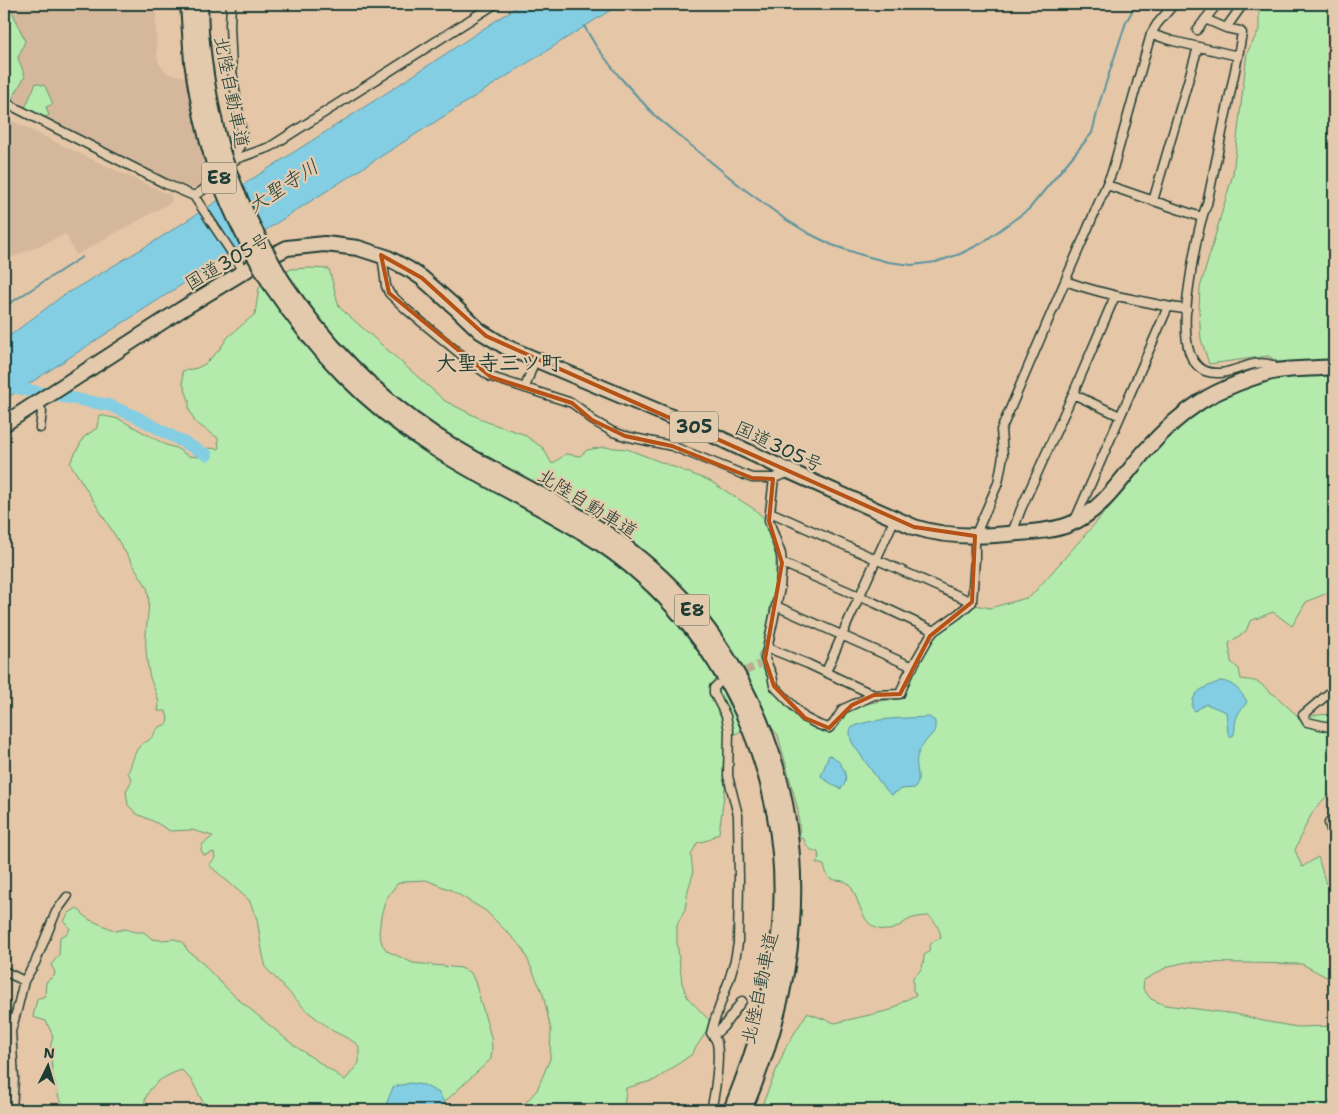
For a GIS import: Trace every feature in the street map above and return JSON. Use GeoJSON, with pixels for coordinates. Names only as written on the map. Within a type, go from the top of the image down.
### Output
{"type":"FeatureCollection","features":[{"type":"Feature","properties":{"kind":"highway","name":"北陸自動車道"},"geometry":{"type":"LineString","coordinates":[[188,4],[198,62],[203,125],[220,180],[240,229],[276,283],[290,313],[326,357],[352,384],[404,428],[487,479],[545,510],[602,545],[651,584],[689,626],[719,668],[731,689],[764,765],[779,840],[781,868],[780,926],[776,954],[764,1011],[747,1070],[731,1110]]}},
{"type":"Feature","properties":{"kind":"highway","name":"北陸自動車道"},"geometry":{"type":"LineString","coordinates":[[198,62],[201,33],[200,4]]}},
{"type":"Feature","properties":{"kind":"highway","name":"国道305号"},"geometry":{"type":"LineString","coordinates":[[4,424],[242,268],[287,248],[304,246],[334,245],[358,248],[381,255],[422,278],[480,332],[506,347],[700,429],[894,518],[933,533],[975,536],[1054,529],[1074,523],[1091,513],[1101,504],[1156,438],[1172,423],[1202,401],[1233,386],[1276,371],[1334,367]]}},
{"type":"Feature","properties":{"kind":"highway","name":"北陸自動車道"},"geometry":{"type":"LineString","coordinates":[[276,283],[300,307],[339,354],[366,381],[410,418],[462,452],[578,515],[627,548],[652,569],[700,620],[716,641],[742,683],[766,734],[782,788],[788,816],[793,868],[792,926],[789,955],[760,1070],[744,1110]]}},
{"type":"Feature","properties":{"kind":"street"},"geometry":{"type":"LineString","coordinates":[[232,4],[230,25],[232,71],[243,140],[235,154],[236,159]]}},
{"type":"Feature","properties":{"kind":"street"},"geometry":{"type":"LineString","coordinates":[[194,196],[236,159],[270,147],[495,4]]}},
{"type":"Feature","properties":{"kind":"street"},"geometry":{"type":"LineString","coordinates":[[774,478],[770,521],[781,554],[782,563],[780,588],[768,648],[763,663],[772,675],[774,686],[804,718],[828,728],[834,723],[843,709],[874,695],[900,694],[930,636],[972,602],[975,536],[998,483],[1003,456],[1001,430],[1112,172],[1151,34],[1174,4]]}},
{"type":"Feature","properties":{"kind":"street"},"geometry":{"type":"LineString","coordinates":[[1197,30],[1217,4]]}},
{"type":"Feature","properties":{"kind":"street"},"geometry":{"type":"LineString","coordinates":[[1226,28],[1243,4]]}},
{"type":"Feature","properties":{"kind":"street"},"geometry":{"type":"LineString","coordinates":[[1206,19],[1242,33],[1190,279],[1187,309],[1188,347],[1194,361],[1200,368],[1206,371],[1222,373],[1254,364],[1265,363],[1272,365],[1276,371]]}},
{"type":"Feature","properties":{"kind":"street"},"geometry":{"type":"LineString","coordinates":[[1151,34],[1238,56]]}},
{"type":"Feature","properties":{"kind":"street"},"geometry":{"type":"LineString","coordinates":[[1153,201],[1198,47]]}},
{"type":"Feature","properties":{"kind":"street"},"geometry":{"type":"LineString","coordinates":[[4,102],[158,180],[194,196],[242,268]]}},
{"type":"Feature","properties":{"kind":"street"},"geometry":{"type":"LineString","coordinates":[[1106,186],[1202,217]]}},
{"type":"Feature","properties":{"kind":"street"},"geometry":{"type":"LineString","coordinates":[[381,255],[389,293],[470,362],[491,377],[572,403],[592,420],[613,432],[672,446],[752,478],[774,478],[791,472]]}},
{"type":"Feature","properties":{"kind":"street"},"geometry":{"type":"LineString","coordinates":[[1065,281],[1115,296],[1187,309]]}},
{"type":"Feature","properties":{"kind":"street"},"geometry":{"type":"LineString","coordinates":[[1012,533],[1115,296]]}},
{"type":"Feature","properties":{"kind":"street"},"geometry":{"type":"LineString","coordinates":[[1074,523],[1168,307]]}},
{"type":"Feature","properties":{"kind":"street"},"geometry":{"type":"LineString","coordinates":[[525,388],[535,359]]}},
{"type":"Feature","properties":{"kind":"street"},"geometry":{"type":"LineString","coordinates":[[1073,394],[1120,416]]}},
{"type":"Feature","properties":{"kind":"street"},"geometry":{"type":"LineString","coordinates":[[40,401],[42,412],[40,428]]}},
{"type":"Feature","properties":{"kind":"street"},"geometry":{"type":"LineString","coordinates":[[770,512],[972,602]]}},
{"type":"Feature","properties":{"kind":"street"},"geometry":{"type":"LineString","coordinates":[[826,672],[894,518]]}},
{"type":"Feature","properties":{"kind":"street"},"geometry":{"type":"LineString","coordinates":[[782,563],[934,631]]}},
{"type":"Feature","properties":{"kind":"street"},"geometry":{"type":"LineString","coordinates":[[776,606],[913,666]]}},
{"type":"Feature","properties":{"kind":"street"},"geometry":{"type":"LineString","coordinates":[[768,648],[826,672],[874,695]]}},
{"type":"Feature","properties":{"kind":"street"},"geometry":{"type":"LineString","coordinates":[[711,1110],[718,1054],[717,1041],[711,1033],[735,960],[738,943],[740,880],[738,815],[728,776],[729,730],[725,713],[714,692],[714,688],[717,685]]}},
{"type":"Feature","properties":{"kind":"street"},"geometry":{"type":"LineString","coordinates":[[1334,689],[1303,715],[1307,722],[1334,728]]}},
{"type":"Feature","properties":{"kind":"street"},"geometry":{"type":"LineString","coordinates":[[1334,819],[1329,823],[1334,840]]}},
{"type":"Feature","properties":{"kind":"street"},"geometry":{"type":"LineString","coordinates":[[12,1110],[14,1078],[8,1042],[10,1031],[24,981],[35,963],[56,912],[67,897]]}},
{"type":"Feature","properties":{"kind":"street"},"geometry":{"type":"LineString","coordinates":[[4,972],[24,981]]}},
{"type":"Feature","properties":{"kind":"street"},"geometry":{"type":"LineString","coordinates":[[713,1036],[723,1027],[742,1001]]}},
{"type":"Feature","properties":{"kind":"highlighted area"},"geometry":{"type":"Polygon","coordinates":[[[381,255],[422,278],[486,336],[914,527],[975,536],[972,602],[930,636],[900,694],[874,695],[852,705],[829,728],[805,718],[774,686],[765,659],[782,563],[769,521],[773,479],[752,478],[672,446],[625,436],[592,420],[572,403],[491,377],[389,293],[381,255]]]}},
{"type":"Feature","properties":{"kind":"shaded area"},"geometry":{"type":"Polygon","coordinates":[[[4,4],[155,4],[159,64],[168,74],[187,77],[196,126],[212,177],[198,189],[175,184],[4,99],[4,4]]]}},
{"type":"Feature","properties":{"kind":"shaded area"},"geometry":{"type":"Polygon","coordinates":[[[4,117],[170,195],[172,202],[76,255],[66,234],[4,261],[4,117]]]}},
{"type":"Feature","properties":{"kind":"green space"},"geometry":{"type":"Polygon","coordinates":[[[4,4],[9,4],[25,41],[18,58],[25,76],[11,101],[4,98],[4,4]]]}},
{"type":"Feature","properties":{"kind":"green space"},"geometry":{"type":"Polygon","coordinates":[[[1254,4],[1334,4],[1334,349],[1328,362],[1282,364],[1268,356],[1209,364],[1201,339],[1200,288],[1233,174],[1247,53],[1259,30],[1259,13],[1254,4]]]}},
{"type":"Feature","properties":{"kind":"green space"},"geometry":{"type":"Polygon","coordinates":[[[36,83],[45,86],[53,104],[46,107],[49,115],[44,118],[25,108],[36,83]]]}},
{"type":"Feature","properties":{"kind":"green space"},"geometry":{"type":"Polygon","coordinates":[[[291,269],[329,269],[339,307],[445,401],[487,422],[523,434],[543,448],[552,464],[566,454],[580,456],[587,450],[604,447],[627,449],[710,481],[754,509],[765,519],[776,558],[776,589],[770,608],[767,642],[758,655],[774,693],[804,722],[823,732],[831,733],[837,722],[851,710],[871,703],[899,699],[903,696],[918,662],[936,633],[975,605],[990,608],[1030,597],[1123,492],[1167,436],[1203,404],[1251,383],[1278,377],[1334,372],[1334,598],[1327,593],[1306,602],[1292,626],[1273,612],[1250,621],[1246,631],[1229,643],[1231,662],[1239,669],[1241,679],[1261,684],[1301,719],[1316,715],[1334,714],[1334,792],[1326,797],[1315,810],[1295,850],[1302,867],[1318,857],[1324,878],[1334,897],[1334,981],[1302,964],[1187,962],[1169,966],[1144,980],[1143,989],[1151,999],[1165,1005],[1236,1014],[1297,1027],[1334,1026],[1334,1097],[1322,1110],[760,1110],[786,1047],[807,1013],[835,1023],[891,1010],[916,995],[913,990],[913,977],[921,968],[924,955],[929,952],[931,944],[941,938],[937,926],[929,916],[910,919],[890,930],[876,928],[865,918],[849,884],[830,878],[824,865],[816,863],[819,858],[818,852],[809,848],[804,839],[800,838],[798,810],[778,735],[768,726],[755,726],[725,740],[723,767],[725,788],[719,833],[708,840],[697,843],[691,855],[693,874],[685,909],[677,925],[682,983],[687,997],[710,1021],[708,1029],[691,1055],[655,1080],[626,1088],[624,1110],[519,1110],[537,1090],[550,1059],[551,1030],[543,994],[522,947],[486,911],[451,890],[426,880],[405,881],[397,884],[386,899],[379,933],[382,944],[387,951],[413,963],[461,968],[471,973],[491,1037],[492,1047],[491,1059],[436,1110],[207,1110],[192,1081],[182,1070],[161,1079],[150,1089],[145,1102],[145,1110],[67,1110],[59,1098],[53,1077],[50,1049],[53,1036],[46,1021],[33,1017],[37,999],[45,996],[46,982],[54,976],[55,972],[51,965],[59,955],[60,937],[68,933],[70,928],[64,921],[69,913],[77,908],[88,919],[116,931],[125,929],[144,932],[152,939],[175,939],[182,942],[189,952],[201,961],[238,999],[292,1044],[345,1080],[359,1063],[359,1046],[333,1031],[307,1011],[266,968],[257,919],[249,900],[209,865],[215,858],[214,852],[204,855],[201,850],[202,845],[213,836],[192,830],[170,831],[137,814],[128,805],[126,791],[132,780],[128,773],[135,753],[143,743],[152,738],[157,729],[167,724],[168,718],[166,711],[158,711],[159,701],[148,668],[146,654],[149,604],[147,587],[70,463],[84,437],[97,428],[99,415],[119,419],[188,456],[201,457],[208,448],[219,449],[218,438],[195,422],[189,409],[189,400],[183,384],[182,371],[205,364],[219,350],[228,337],[255,314],[259,288],[291,269]]]}},
{"type":"Feature","properties":{"kind":"water","name":"大聖寺川"},"geometry":{"type":"Polygon","coordinates":[[[521,4],[620,4],[289,215],[4,400],[4,340],[61,297],[155,241],[391,90],[521,4]]]}},
{"type":"Feature","properties":{"kind":"water"},"geometry":{"type":"Polygon","coordinates":[[[1220,681],[1229,683],[1236,688],[1247,702],[1237,717],[1233,736],[1230,736],[1228,733],[1226,712],[1206,704],[1195,711],[1192,708],[1194,697],[1197,693],[1220,681]]]}},
{"type":"Feature","properties":{"kind":"water"},"geometry":{"type":"Polygon","coordinates":[[[929,717],[935,721],[935,730],[918,753],[917,785],[915,788],[902,789],[891,795],[853,744],[850,736],[851,728],[878,720],[929,717]]]}},
{"type":"Feature","properties":{"kind":"water"},"geometry":{"type":"Polygon","coordinates":[[[829,755],[838,760],[844,770],[845,781],[840,789],[821,776],[829,755]]]}},
{"type":"Feature","properties":{"kind":"water"},"geometry":{"type":"Polygon","coordinates":[[[410,1083],[424,1085],[439,1093],[448,1110],[384,1110],[393,1087],[410,1083]]]}},
{"type":"Feature","properties":{"kind":"waterway"},"geometry":{"type":"LineString","coordinates":[[584,26],[596,46],[618,75],[655,116],[744,189],[785,219],[832,245],[888,262],[912,265],[936,262],[960,254],[982,243],[1029,209],[1092,133],[1100,101],[1126,22],[1136,4]]}},
{"type":"Feature","properties":{"kind":"waterway"},"geometry":{"type":"LineString","coordinates":[[4,307],[82,257]]}},
{"type":"Feature","properties":{"kind":"waterway"},"geometry":{"type":"LineString","coordinates":[[4,384],[21,389],[108,405],[135,416],[207,455]]}},
{"type":"Feature","properties":{"kind":"tunnel"},"geometry":{"type":"LineString","coordinates":[[735,676],[760,664]]}},
{"type":"Feature","properties":{"kind":"district","name":"大聖寺三ツ町"},"geometry":{"type":"Point","coordinates":[499,363]}}]}
